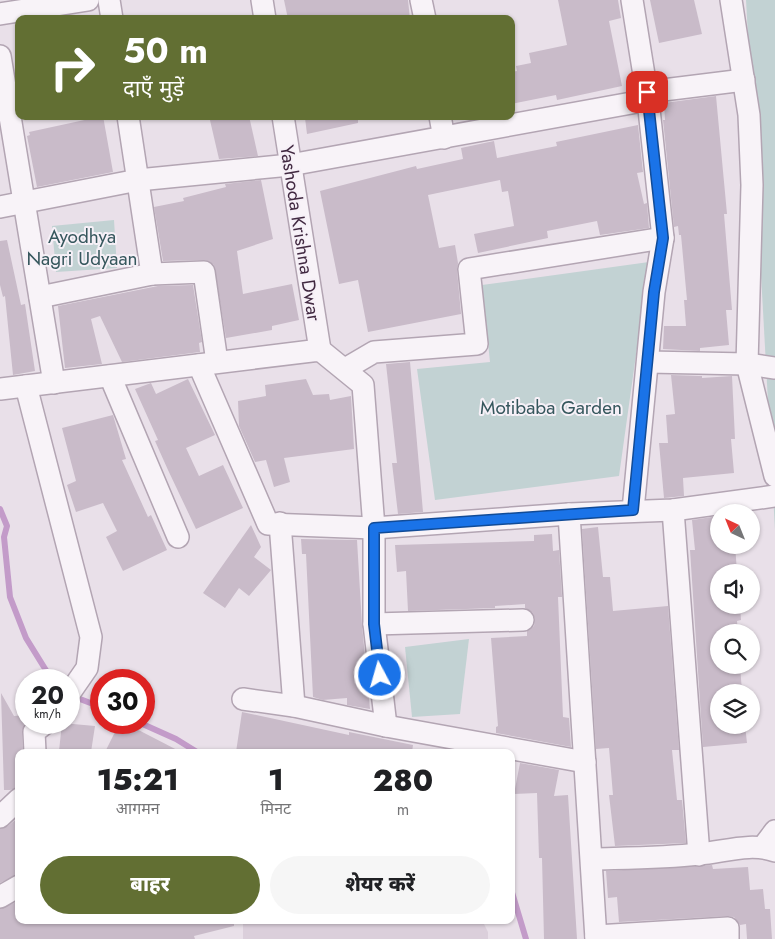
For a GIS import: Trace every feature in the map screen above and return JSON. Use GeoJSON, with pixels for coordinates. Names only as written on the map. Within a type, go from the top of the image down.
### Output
{"type":"FeatureCollection","features":[{"type":"Feature","properties":{"kind":"street"},"geometry":{"type":"LineString","coordinates":[[0,14],[88,0]]}},
{"type":"Feature","properties":{"kind":"street"},"geometry":{"type":"LineString","coordinates":[[109,0],[111,15]]}},
{"type":"Feature","properties":{"kind":"street"},"geometry":{"type":"LineString","coordinates":[[262,0],[264,15]]}},
{"type":"Feature","properties":{"kind":"street"},"geometry":{"type":"LineString","coordinates":[[422,0],[424,15]]}},
{"type":"Feature","properties":{"kind":"street"},"geometry":{"type":"LineString","coordinates":[[632,0],[648,96],[663,238],[654,292],[633,510]]}},
{"type":"Feature","properties":{"kind":"street"},"geometry":{"type":"LineString","coordinates":[[731,0],[749,115],[752,185],[748,364],[775,476]]}},
{"type":"Feature","properties":{"kind":"street"},"geometry":{"type":"LineString","coordinates":[[0,56],[14,116],[24,203],[54,383]]}},
{"type":"Feature","properties":{"kind":"street"},"geometry":{"type":"LineString","coordinates":[[0,207],[138,180],[290,165],[444,138],[648,96],[744,80]]}},
{"type":"Feature","properties":{"kind":"street"},"geometry":{"type":"LineString","coordinates":[[129,120],[152,274]]}},
{"type":"Feature","properties":{"kind":"street","name":"Yashoda Krishna Dwar"},"geometry":{"type":"LineString","coordinates":[[283,120],[320,350]]}},
{"type":"Feature","properties":{"kind":"street"},"geometry":{"type":"LineString","coordinates":[[441,120],[444,138]]}},
{"type":"Feature","properties":{"kind":"street"},"geometry":{"type":"LineString","coordinates":[[345,369],[374,352],[477,344],[469,269],[663,238]]}},
{"type":"Feature","properties":{"kind":"street"},"geometry":{"type":"LineString","coordinates":[[40,297],[152,274],[204,272],[208,364],[268,524],[374,528],[633,510],[673,510],[775,496]]}},
{"type":"Feature","properties":{"kind":"street"},"geometry":{"type":"LineString","coordinates":[[0,389],[320,350],[345,369],[363,385],[374,528],[374,624],[386,726]]}},
{"type":"Feature","properties":{"kind":"street"},"geometry":{"type":"LineString","coordinates":[[648,362],[748,364],[775,368]]}},
{"type":"Feature","properties":{"kind":"street"},"geometry":{"type":"LineString","coordinates":[[110,376],[178,538]]}},
{"type":"Feature","properties":{"kind":"street"},"geometry":{"type":"LineString","coordinates":[[26,386],[91,637],[87,668],[80,678]]}},
{"type":"Feature","properties":{"kind":"street"},"geometry":{"type":"LineString","coordinates":[[673,510],[699,854]]}},
{"type":"Feature","properties":{"kind":"street"},"geometry":{"type":"LineString","coordinates":[[570,514],[596,937],[728,928],[728,939]]}},
{"type":"Feature","properties":{"kind":"street"},"geometry":{"type":"LineString","coordinates":[[280,523],[294,706]]}},
{"type":"Feature","properties":{"kind":"street"},"geometry":{"type":"LineString","coordinates":[[374,624],[523,620]]}},
{"type":"Feature","properties":{"kind":"street"},"geometry":{"type":"LineString","coordinates":[[243,699],[294,706],[386,726],[512,749]]}},
{"type":"Feature","properties":{"kind":"street"},"geometry":{"type":"LineString","coordinates":[[34,734],[35,749]]}},
{"type":"Feature","properties":{"kind":"street"},"geometry":{"type":"LineString","coordinates":[[515,749],[584,762]]}},
{"type":"Feature","properties":{"kind":"street"},"geometry":{"type":"LineString","coordinates":[[0,817],[15,803]]}},
{"type":"Feature","properties":{"kind":"street"},"geometry":{"type":"LineString","coordinates":[[592,859],[699,854],[771,843]]}},
{"type":"Feature","properties":{"kind":"street"},"geometry":{"type":"LineString","coordinates":[[0,896],[15,888]]}},
{"type":"Feature","properties":{"kind":"shaded area"},"geometry":{"type":"Polygon","coordinates":[[[243,924],[484,924],[488,932],[488,939],[243,939],[243,924]]]}},
{"type":"Feature","properties":{"kind":"green space"},"geometry":{"type":"Polygon","coordinates":[[[746,0],[775,0],[775,530],[746,0]]]}},
{"type":"Feature","properties":{"kind":"green space","name":"Ayodhya Nagri Udyaan"},"geometry":{"type":"Polygon","coordinates":[[[114,220],[117,268],[56,272],[52,226],[114,220]]]}},
{"type":"Feature","properties":{"kind":"green space","name":"Motibaba Garden"},"geometry":{"type":"Polygon","coordinates":[[[649,262],[619,476],[435,500],[417,369],[490,362],[482,285],[649,262]]]}},
{"type":"Feature","properties":{"kind":"green space"},"geometry":{"type":"Polygon","coordinates":[[[469,639],[460,714],[412,717],[405,647],[469,639]]]}},
{"type":"Feature","properties":{"kind":"building"},"geometry":{"type":"Polygon","coordinates":[[[284,0],[408,0],[410,15],[287,15],[284,0]]]}},
{"type":"Feature","properties":{"kind":"building"},"geometry":{"type":"Polygon","coordinates":[[[558,0],[618,0],[621,18],[609,21],[622,86],[557,100],[556,95],[515,103],[516,66],[531,63],[529,53],[567,45],[558,0]]]}},
{"type":"Feature","properties":{"kind":"building"},"geometry":{"type":"Polygon","coordinates":[[[650,0],[694,0],[702,34],[659,43],[650,0]]]}},
{"type":"Feature","properties":{"kind":"building"},"geometry":{"type":"Polygon","coordinates":[[[716,96],[727,214],[724,214],[732,310],[726,310],[729,345],[700,348],[700,351],[663,349],[664,326],[686,326],[684,300],[687,300],[681,235],[679,235],[678,226],[674,227],[663,120],[665,120],[664,103],[716,96]]]}},
{"type":"Feature","properties":{"kind":"building"},"geometry":{"type":"Polygon","coordinates":[[[84,120],[104,120],[113,172],[37,187],[27,136],[30,135],[29,132],[84,120]]]}},
{"type":"Feature","properties":{"kind":"building"},"geometry":{"type":"Polygon","coordinates":[[[210,120],[250,120],[258,156],[219,159],[210,120]]]}},
{"type":"Feature","properties":{"kind":"building"},"geometry":{"type":"Polygon","coordinates":[[[305,120],[358,120],[358,123],[307,134],[305,120]]]}},
{"type":"Feature","properties":{"kind":"building"},"geometry":{"type":"Polygon","coordinates":[[[638,125],[643,172],[637,173],[644,204],[647,203],[649,228],[600,235],[597,221],[547,231],[548,238],[478,253],[474,234],[514,226],[508,191],[502,192],[500,180],[428,195],[439,248],[455,245],[461,314],[368,332],[358,280],[339,284],[320,191],[416,166],[417,169],[463,159],[461,148],[494,141],[497,158],[557,146],[556,142],[638,125]]]}},
{"type":"Feature","properties":{"kind":"building"},"geometry":{"type":"Polygon","coordinates":[[[261,180],[273,239],[237,251],[243,294],[292,284],[299,320],[272,326],[272,330],[226,338],[214,265],[204,260],[163,261],[154,207],[184,201],[183,198],[226,187],[225,184],[261,180]]]}},
{"type":"Feature","properties":{"kind":"building"},"geometry":{"type":"Polygon","coordinates":[[[7,240],[21,305],[25,304],[35,371],[13,375],[5,296],[3,297],[0,285],[0,241],[7,240]]]}},
{"type":"Feature","properties":{"kind":"building"},"geometry":{"type":"Polygon","coordinates":[[[193,285],[202,342],[199,343],[200,352],[122,362],[100,316],[91,319],[102,364],[65,368],[58,306],[158,286],[193,285]]]}},
{"type":"Feature","properties":{"kind":"building"},"geometry":{"type":"Polygon","coordinates":[[[410,362],[423,512],[398,514],[392,463],[397,463],[386,364],[410,362]]]}},
{"type":"Feature","properties":{"kind":"building"},"geometry":{"type":"Polygon","coordinates":[[[671,375],[702,376],[702,378],[732,376],[735,439],[731,439],[734,473],[683,478],[684,496],[664,498],[659,443],[668,443],[666,415],[675,414],[671,375]]]}},
{"type":"Feature","properties":{"kind":"building"},"geometry":{"type":"Polygon","coordinates":[[[188,379],[215,435],[186,448],[199,476],[223,465],[243,508],[196,529],[155,441],[158,440],[135,389],[151,383],[156,394],[188,379]]]}},
{"type":"Feature","properties":{"kind":"building"},"geometry":{"type":"Polygon","coordinates":[[[306,379],[313,395],[329,394],[330,400],[351,396],[354,449],[284,458],[290,482],[274,487],[266,460],[255,462],[239,426],[238,401],[266,396],[265,385],[306,379]]]}},
{"type":"Feature","properties":{"kind":"building"},"geometry":{"type":"Polygon","coordinates":[[[113,415],[126,459],[122,460],[148,517],[151,515],[167,550],[123,571],[106,537],[117,531],[103,503],[76,512],[67,485],[76,481],[62,428],[113,415]]]}},
{"type":"Feature","properties":{"kind":"building"},"geometry":{"type":"Polygon","coordinates":[[[710,517],[710,554],[736,554],[736,564],[710,564],[710,614],[741,614],[741,620],[737,621],[737,624],[710,624],[710,674],[741,674],[741,684],[710,684],[710,734],[746,734],[747,743],[703,747],[690,550],[695,550],[692,520],[710,517]]]}},
{"type":"Feature","properties":{"kind":"building"},"geometry":{"type":"Polygon","coordinates":[[[251,525],[261,547],[254,557],[271,570],[249,596],[239,588],[225,608],[203,593],[251,525]]]}},
{"type":"Feature","properties":{"kind":"building"},"geometry":{"type":"Polygon","coordinates":[[[598,527],[603,577],[610,577],[613,611],[668,606],[679,750],[672,750],[677,800],[682,800],[686,843],[615,846],[609,795],[613,795],[609,748],[596,749],[582,529],[598,527]]]}},
{"type":"Feature","properties":{"kind":"building"},"geometry":{"type":"Polygon","coordinates":[[[552,534],[553,551],[559,550],[562,597],[558,597],[563,717],[569,718],[571,747],[496,733],[496,727],[498,726],[491,638],[527,636],[527,631],[534,626],[535,619],[533,613],[525,608],[525,604],[495,606],[495,608],[408,611],[406,571],[397,572],[395,545],[534,541],[534,535],[552,534]]]}},
{"type":"Feature","properties":{"kind":"building"},"geometry":{"type":"Polygon","coordinates":[[[301,539],[357,540],[362,625],[370,709],[347,705],[347,698],[323,700],[313,697],[306,554],[302,554],[301,539]]]}},
{"type":"Feature","properties":{"kind":"building"},"geometry":{"type":"Polygon","coordinates":[[[1,693],[15,716],[15,734],[22,734],[23,749],[15,749],[15,788],[4,790],[1,693]]]}},
{"type":"Feature","properties":{"kind":"building"},"geometry":{"type":"Polygon","coordinates":[[[242,712],[349,735],[349,732],[413,745],[412,749],[236,749],[242,712]]]}},
{"type":"Feature","properties":{"kind":"building"},"geometry":{"type":"Polygon","coordinates":[[[80,725],[90,726],[90,734],[94,734],[91,749],[59,749],[61,734],[80,734],[80,725]]]}},
{"type":"Feature","properties":{"kind":"building"},"geometry":{"type":"Polygon","coordinates":[[[114,734],[146,734],[175,749],[106,749],[114,734]]]}},
{"type":"Feature","properties":{"kind":"building"},"geometry":{"type":"Polygon","coordinates":[[[520,763],[559,770],[554,796],[568,795],[577,939],[544,939],[542,858],[539,858],[537,793],[515,794],[520,763]]]}},
{"type":"Feature","properties":{"kind":"building"},"geometry":{"type":"Polygon","coordinates":[[[15,820],[15,876],[0,883],[0,829],[15,820]]]}},
{"type":"Feature","properties":{"kind":"building"},"geometry":{"type":"Polygon","coordinates":[[[712,865],[713,869],[748,867],[750,890],[763,889],[765,909],[770,909],[772,939],[747,939],[746,924],[740,925],[734,917],[728,916],[619,922],[617,897],[608,898],[606,871],[712,865]]]}},
{"type":"Feature","properties":{"kind":"building"},"geometry":{"type":"Polygon","coordinates":[[[15,903],[15,924],[234,924],[234,926],[194,936],[195,939],[0,939],[0,909],[15,903]]]}},
{"type":"Feature","properties":{"kind":"waterway"},"geometry":{"type":"LineString","coordinates":[[0,509],[7,526],[4,537],[10,597],[26,638],[45,669]]}},
{"type":"Feature","properties":{"kind":"waterway"},"geometry":{"type":"LineString","coordinates":[[80,699],[90,703]]}},
{"type":"Feature","properties":{"kind":"waterway"},"geometry":{"type":"LineString","coordinates":[[155,730],[192,749]]}},
{"type":"Feature","properties":{"kind":"waterway"},"geometry":{"type":"LineString","coordinates":[[515,902],[526,939]]}},
{"type":"Feature","properties":{"kind":"route"},"geometry":{"type":"LineString","coordinates":[[380,675],[374,624],[374,528],[633,510],[654,292],[663,238],[647,92]]}}]}
